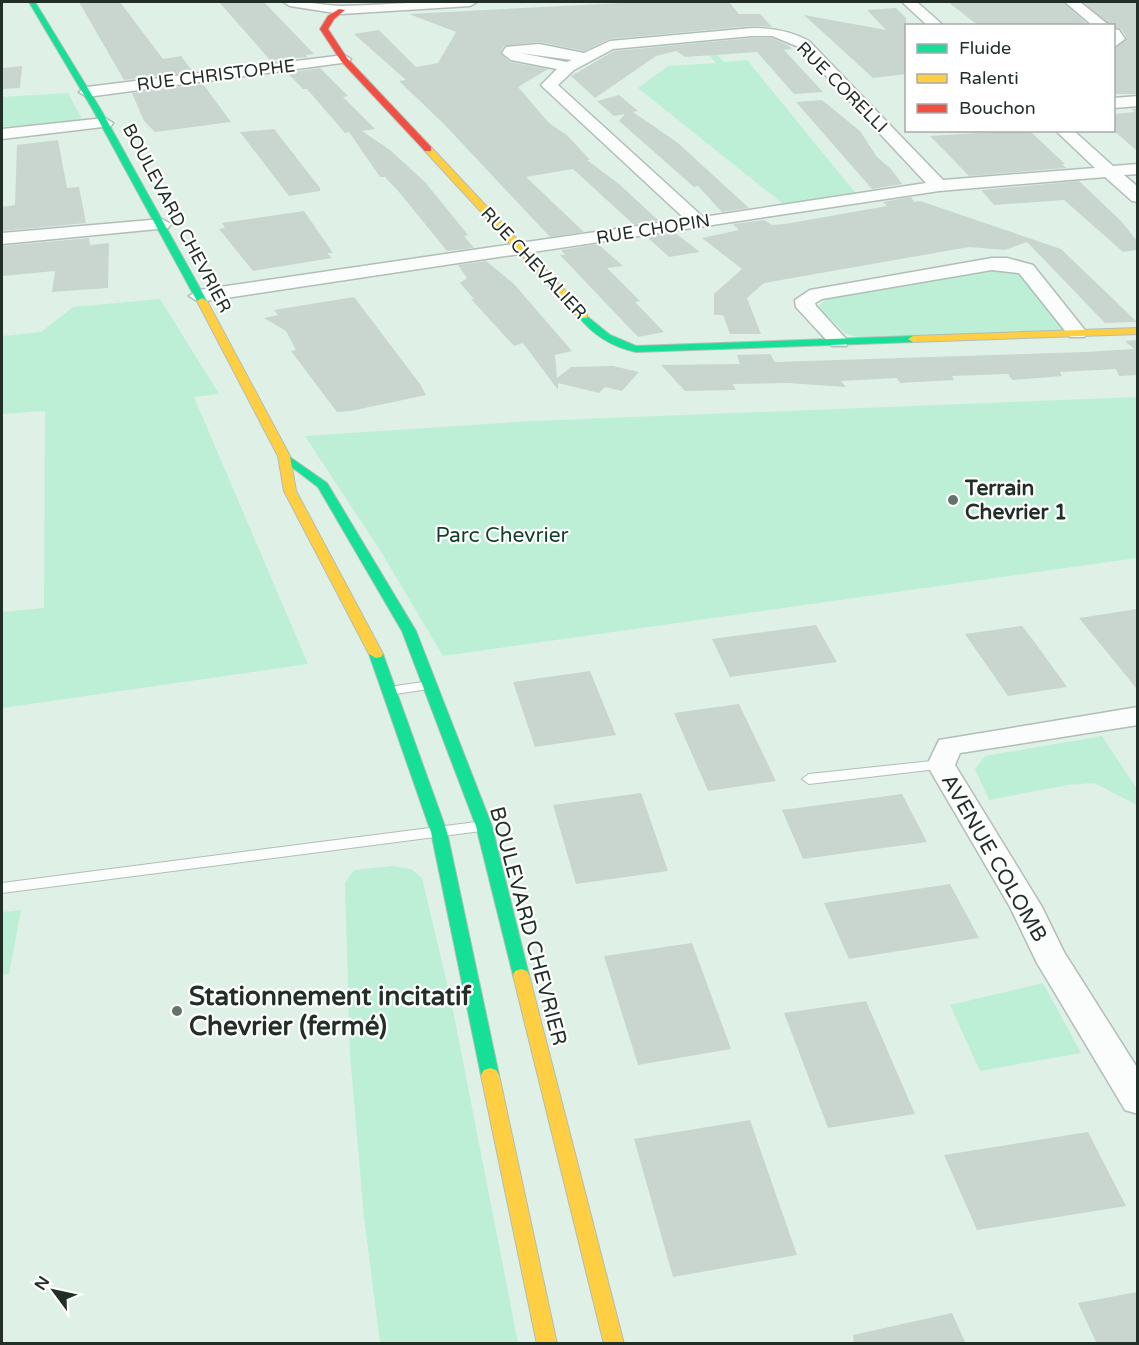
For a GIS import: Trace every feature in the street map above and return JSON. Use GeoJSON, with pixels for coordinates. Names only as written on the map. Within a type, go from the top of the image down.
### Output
{"type":"FeatureCollection","features":[{"type":"Feature","properties":{"kind":"street","name":"BOULEVARD CHEVRIER"},"geometry":{"type":"LineString","coordinates":[[32,2],[87,92],[162,224],[284,456],[291,491],[380,662],[439,832],[547,1344]]}},
{"type":"Feature","properties":{"kind":"street"},"geometry":{"type":"LineString","coordinates":[[290,2],[341,10],[470,2]]}},
{"type":"Feature","properties":{"kind":"street"},"geometry":{"type":"LineString","coordinates":[[909,2],[935,24]]}},
{"type":"Feature","properties":{"kind":"street"},"geometry":{"type":"LineString","coordinates":[[1072,2],[1100,24]]}},
{"type":"Feature","properties":{"kind":"street","name":"RUE CHEVALIER"},"geometry":{"type":"LineString","coordinates":[[341,10],[331,18],[324,30],[344,59],[429,147],[597,332],[619,346],[636,349],[1137,331]]}},
{"type":"Feature","properties":{"kind":"street","name":"RUE CORELLI"},"geometry":{"type":"LineString","coordinates":[[698,222],[549,85],[570,67],[610,45],[752,32],[772,32],[789,36],[804,44],[827,71],[939,186]]}},
{"type":"Feature","properties":{"kind":"street"},"geometry":{"type":"LineString","coordinates":[[570,67],[509,53],[511,50],[522,47],[586,58]]}},
{"type":"Feature","properties":{"kind":"street","name":"RUE CHRISTOPHE"},"geometry":{"type":"LineString","coordinates":[[87,92],[344,59]]}},
{"type":"Feature","properties":{"kind":"street"},"geometry":{"type":"LineString","coordinates":[[1115,103],[1137,101]]}},
{"type":"Feature","properties":{"kind":"street"},"geometry":{"type":"LineString","coordinates":[[2,134],[105,123]]}},
{"type":"Feature","properties":{"kind":"street"},"geometry":{"type":"LineString","coordinates":[[1065,132],[1137,197]]}},
{"type":"Feature","properties":{"kind":"street","name":"RUE CHOPIN"},"geometry":{"type":"LineString","coordinates":[[199,296],[939,186],[1137,170]]}},
{"type":"Feature","properties":{"kind":"street"},"geometry":{"type":"LineString","coordinates":[[2,239],[162,224]]}},
{"type":"Feature","properties":{"kind":"street"},"geometry":{"type":"LineString","coordinates":[[839,342],[806,307],[805,300],[817,294],[992,264],[1007,264],[1026,269],[1077,333]]}},
{"type":"Feature","properties":{"kind":"street","name":"BOULEVARD CHEVRIER"},"geometry":{"type":"LineString","coordinates":[[284,456],[323,485],[409,632],[484,826],[614,1344]]}},
{"type":"Feature","properties":{"kind":"street","name":"AVENUE COLOMB"},"geometry":{"type":"LineString","coordinates":[[1137,716],[949,746],[941,765],[1026,907],[1049,955],[1137,1100]]}},
{"type":"Feature","properties":{"kind":"lane"},"geometry":{"type":"LineString","coordinates":[[389,691],[430,685]]}},
{"type":"Feature","properties":{"kind":"lane"},"geometry":{"type":"LineString","coordinates":[[809,779],[941,765]]}},
{"type":"Feature","properties":{"kind":"lane"},"geometry":{"type":"LineString","coordinates":[[2,888],[484,826]]}},
{"type":"Feature","properties":{"kind":"green space"},"geometry":{"type":"Polygon","coordinates":[[[700,38],[724,62],[747,60],[858,196],[787,207],[638,88],[668,66],[716,63],[694,39],[700,38]]]}},
{"type":"Feature","properties":{"kind":"green space"},"geometry":{"type":"Polygon","coordinates":[[[68,93],[83,121],[2,127],[2,97],[68,93]]]}},
{"type":"Feature","properties":{"kind":"green space"},"geometry":{"type":"Polygon","coordinates":[[[993,269],[1011,271],[1023,276],[1070,331],[859,338],[845,333],[818,307],[827,298],[993,269]]]}},
{"type":"Feature","properties":{"kind":"green space"},"geometry":{"type":"Polygon","coordinates":[[[160,299],[219,394],[194,397],[308,664],[2,708],[2,612],[44,608],[45,411],[2,414],[2,336],[41,332],[73,307],[160,299]]]}},
{"type":"Feature","properties":{"kind":"green space","name":"Parc Chevrier"},"geometry":{"type":"Polygon","coordinates":[[[1137,397],[1137,558],[443,656],[380,550],[305,436],[532,421],[1137,397]]]}},
{"type":"Feature","properties":{"kind":"green space"},"geometry":{"type":"Polygon","coordinates":[[[1102,736],[1137,789],[1137,805],[1094,783],[1068,785],[989,800],[975,769],[985,756],[1102,736]]]}},
{"type":"Feature","properties":{"kind":"green space"},"geometry":{"type":"Polygon","coordinates":[[[393,866],[411,869],[422,878],[451,1000],[518,1343],[380,1343],[364,1217],[350,1055],[345,883],[354,870],[393,866]]]}},
{"type":"Feature","properties":{"kind":"green space"},"geometry":{"type":"Polygon","coordinates":[[[21,910],[9,974],[2,975],[2,912],[21,910]]]}},
{"type":"Feature","properties":{"kind":"green space"},"geometry":{"type":"Polygon","coordinates":[[[1043,983],[1081,1053],[980,1071],[950,1005],[1043,983]]]}},
{"type":"Feature","properties":{"kind":"building"},"geometry":{"type":"Polygon","coordinates":[[[79,2],[120,2],[163,59],[181,56],[193,72],[124,80],[79,2]]]}},
{"type":"Feature","properties":{"kind":"building"},"geometry":{"type":"Polygon","coordinates":[[[219,2],[264,2],[314,54],[306,55],[308,57],[270,60],[219,2]]]}},
{"type":"Feature","properties":{"kind":"building"},"geometry":{"type":"Polygon","coordinates":[[[640,2],[729,2],[739,14],[760,14],[772,27],[752,26],[610,39],[584,51],[539,42],[504,46],[500,53],[510,62],[548,69],[518,87],[549,123],[568,136],[590,160],[587,160],[619,184],[659,221],[633,224],[573,169],[526,177],[584,232],[550,237],[443,123],[399,81],[406,80],[354,34],[379,30],[416,67],[438,63],[456,32],[409,14],[640,2]]]}},
{"type":"Feature","properties":{"kind":"building"},"geometry":{"type":"Polygon","coordinates":[[[948,2],[1063,2],[1087,24],[976,24],[948,2]]]}},
{"type":"Feature","properties":{"kind":"building"},"geometry":{"type":"Polygon","coordinates":[[[1083,2],[1137,2],[1137,94],[1115,94],[1115,47],[1127,38],[1121,29],[1115,28],[1115,24],[1109,24],[1083,2]]]}},
{"type":"Feature","properties":{"kind":"building"},"geometry":{"type":"Polygon","coordinates":[[[896,8],[906,18],[905,74],[873,78],[804,15],[886,30],[867,10],[896,8]]]}},
{"type":"Feature","properties":{"kind":"building"},"geometry":{"type":"Polygon","coordinates":[[[772,38],[788,45],[792,49],[784,50],[823,92],[794,94],[757,52],[685,57],[676,51],[656,56],[595,98],[571,76],[614,51],[772,38]]]}},
{"type":"Feature","properties":{"kind":"building"},"geometry":{"type":"Polygon","coordinates":[[[22,66],[20,88],[2,89],[2,68],[22,66]]]}},
{"type":"Feature","properties":{"kind":"building"},"geometry":{"type":"Polygon","coordinates":[[[320,68],[348,96],[343,97],[375,129],[362,131],[390,150],[425,182],[468,235],[464,236],[474,248],[447,251],[399,192],[385,177],[380,177],[349,132],[345,133],[307,89],[303,89],[287,73],[320,68]]]}},
{"type":"Feature","properties":{"kind":"building"},"geometry":{"type":"Polygon","coordinates":[[[203,84],[231,122],[155,132],[144,121],[132,93],[203,84]]]}},
{"type":"Feature","properties":{"kind":"building"},"geometry":{"type":"Polygon","coordinates":[[[619,95],[638,111],[633,112],[678,143],[749,208],[722,212],[698,186],[694,187],[619,121],[625,114],[614,116],[597,101],[619,95]]]}},
{"type":"Feature","properties":{"kind":"building"},"geometry":{"type":"Polygon","coordinates":[[[822,100],[860,131],[877,157],[891,169],[902,184],[872,189],[796,102],[822,100]]]}},
{"type":"Feature","properties":{"kind":"building"},"geometry":{"type":"Polygon","coordinates":[[[1137,108],[1137,151],[1115,132],[1115,114],[1135,112],[1131,109],[1137,108]]]}},
{"type":"Feature","properties":{"kind":"building"},"geometry":{"type":"Polygon","coordinates":[[[274,129],[320,191],[289,196],[240,132],[274,129]]]}},
{"type":"Feature","properties":{"kind":"building"},"geometry":{"type":"Polygon","coordinates":[[[1031,132],[1065,164],[1062,164],[1066,168],[969,176],[930,136],[1031,132]]]}},
{"type":"Feature","properties":{"kind":"building"},"geometry":{"type":"Polygon","coordinates":[[[58,140],[67,188],[79,187],[86,223],[2,231],[2,207],[15,205],[17,145],[58,140]]]}},
{"type":"Feature","properties":{"kind":"building"},"geometry":{"type":"Polygon","coordinates":[[[1079,181],[1122,222],[1137,241],[1137,250],[1123,252],[1064,200],[994,205],[981,190],[1079,181]]]}},
{"type":"Feature","properties":{"kind":"building"},"geometry":{"type":"Polygon","coordinates":[[[911,197],[914,202],[920,201],[1061,249],[1137,322],[1105,323],[1027,242],[1005,250],[969,247],[764,283],[747,298],[761,334],[730,334],[723,315],[714,315],[714,294],[742,269],[702,238],[739,230],[733,224],[764,220],[772,225],[785,224],[887,206],[883,202],[911,197]]]}},
{"type":"Feature","properties":{"kind":"building"},"geometry":{"type":"Polygon","coordinates":[[[304,211],[333,253],[327,253],[332,258],[253,271],[219,229],[225,228],[222,223],[304,211]]]}},
{"type":"Feature","properties":{"kind":"building"},"geometry":{"type":"Polygon","coordinates":[[[675,233],[700,252],[669,257],[647,237],[675,233]]]}},
{"type":"Feature","properties":{"kind":"building"},"geometry":{"type":"Polygon","coordinates":[[[89,238],[90,245],[109,243],[108,288],[52,292],[55,271],[2,276],[2,246],[89,238]]]}},
{"type":"Feature","properties":{"kind":"building"},"geometry":{"type":"Polygon","coordinates":[[[598,244],[623,266],[607,268],[640,301],[635,302],[664,332],[638,337],[560,255],[565,255],[561,250],[598,244]]]}},
{"type":"Feature","properties":{"kind":"building"},"geometry":{"type":"Polygon","coordinates":[[[486,261],[514,284],[572,351],[555,355],[557,378],[571,367],[613,366],[639,372],[622,391],[605,387],[599,393],[558,383],[558,390],[523,343],[514,346],[471,299],[474,299],[460,283],[467,278],[458,265],[486,261]]]}},
{"type":"Feature","properties":{"kind":"building"},"geometry":{"type":"Polygon","coordinates":[[[354,297],[426,395],[337,412],[291,351],[296,350],[286,331],[264,318],[278,315],[274,310],[354,297]]]}},
{"type":"Feature","properties":{"kind":"building"},"geometry":{"type":"Polygon","coordinates":[[[1137,340],[1137,375],[1119,376],[1116,369],[1060,372],[1062,376],[1012,380],[1008,374],[952,376],[954,380],[900,383],[897,378],[841,381],[846,387],[788,383],[733,384],[736,390],[685,391],[661,365],[740,364],[737,355],[770,354],[775,362],[1085,352],[1134,349],[1125,341],[1137,340]]]}},
{"type":"Feature","properties":{"kind":"building"},"geometry":{"type":"Polygon","coordinates":[[[1137,609],[1137,689],[1079,618],[1137,609]]]}},
{"type":"Feature","properties":{"kind":"building"},"geometry":{"type":"Polygon","coordinates":[[[816,625],[837,662],[730,677],[712,639],[816,625]]]}},
{"type":"Feature","properties":{"kind":"building"},"geometry":{"type":"Polygon","coordinates":[[[1022,626],[1067,687],[1008,696],[965,634],[1022,626]]]}},
{"type":"Feature","properties":{"kind":"building"},"geometry":{"type":"Polygon","coordinates":[[[590,671],[616,735],[535,747],[513,682],[590,671]]]}},
{"type":"Feature","properties":{"kind":"building"},"geometry":{"type":"Polygon","coordinates":[[[739,704],[776,781],[708,791],[674,713],[739,704]]]}},
{"type":"Feature","properties":{"kind":"building"},"geometry":{"type":"Polygon","coordinates":[[[641,793],[668,871],[576,884],[553,805],[641,793]]]}},
{"type":"Feature","properties":{"kind":"building"},"geometry":{"type":"Polygon","coordinates":[[[902,794],[927,842],[803,859],[782,810],[902,794]]]}},
{"type":"Feature","properties":{"kind":"building"},"geometry":{"type":"Polygon","coordinates":[[[950,884],[979,938],[849,959],[824,903],[950,884]]]}},
{"type":"Feature","properties":{"kind":"building"},"geometry":{"type":"Polygon","coordinates":[[[692,943],[731,1049],[638,1065],[604,956],[692,943]]]}},
{"type":"Feature","properties":{"kind":"building"},"geometry":{"type":"Polygon","coordinates":[[[866,1001],[915,1114],[828,1128],[784,1013],[866,1001]]]}},
{"type":"Feature","properties":{"kind":"building"},"geometry":{"type":"Polygon","coordinates":[[[750,1120],[797,1255],[673,1277],[634,1139],[750,1120]]]}},
{"type":"Feature","properties":{"kind":"building"},"geometry":{"type":"Polygon","coordinates":[[[1088,1132],[1126,1206],[977,1230],[944,1155],[1088,1132]]]}},
{"type":"Feature","properties":{"kind":"building"},"geometry":{"type":"Polygon","coordinates":[[[1137,1292],[1137,1344],[1097,1344],[1078,1303],[1137,1292]]]}},
{"type":"Feature","properties":{"kind":"building"},"geometry":{"type":"Polygon","coordinates":[[[952,1313],[966,1344],[854,1344],[853,1335],[952,1313]]]}},
{"type":"Feature","properties":{"kind":"traffic: fast"},"geometry":{"type":"LineString","coordinates":[[32,2],[97,110],[202,301]]}},
{"type":"Feature","properties":{"kind":"traffic: fast"},"geometry":{"type":"LineString","coordinates":[[583,316],[606,337],[620,345],[636,349],[913,339]]}},
{"type":"Feature","properties":{"kind":"traffic: fast"},"geometry":{"type":"LineString","coordinates":[[284,456],[323,485],[409,631],[484,826],[521,975]]}},
{"type":"Feature","properties":{"kind":"traffic: fast"},"geometry":{"type":"LineString","coordinates":[[376,654],[439,832],[490,1075]]}},
{"type":"Feature","properties":{"kind":"traffic: slow"},"geometry":{"type":"LineString","coordinates":[[428,149],[583,316]]}},
{"type":"Feature","properties":{"kind":"traffic: slow"},"geometry":{"type":"LineString","coordinates":[[202,301],[284,456],[290,491],[376,654]]}},
{"type":"Feature","properties":{"kind":"traffic: slow"},"geometry":{"type":"LineString","coordinates":[[913,339],[1138,331]]}},
{"type":"Feature","properties":{"kind":"traffic: slow"},"geometry":{"type":"LineString","coordinates":[[521,975],[614,1344]]}},
{"type":"Feature","properties":{"kind":"traffic: slow"},"geometry":{"type":"LineString","coordinates":[[490,1075],[547,1344]]}},
{"type":"Feature","properties":{"kind":"traffic: jam"},"geometry":{"type":"LineString","coordinates":[[341,10],[331,18],[324,29],[344,59],[428,149]]}},
{"type":"Feature","properties":{"kind":"place","name":"Terrain Chevrier 1"},"geometry":{"type":"Point","coordinates":[953,500]}},
{"type":"Feature","properties":{"kind":"place","name":"Stationnement incitatif Chevrier (fermé)"},"geometry":{"type":"Point","coordinates":[177,1011]}}]}
